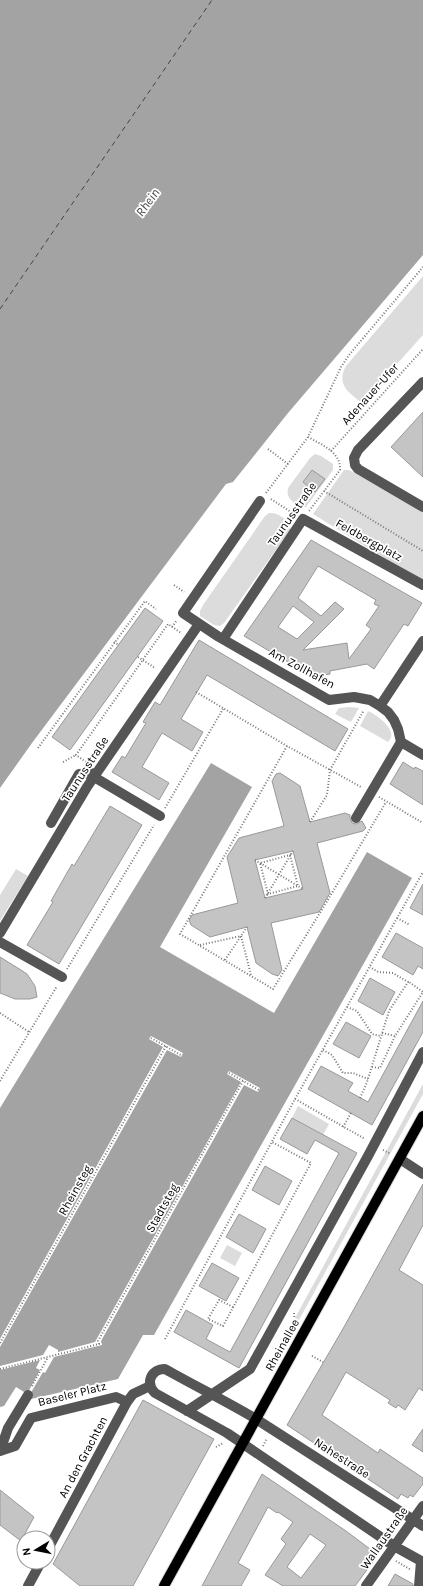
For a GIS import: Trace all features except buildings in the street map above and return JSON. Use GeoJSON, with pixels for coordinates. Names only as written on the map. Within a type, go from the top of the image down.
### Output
{"type":"FeatureCollection","features":[{"type":"Feature","properties":{"kind":"main road","name":"Rheinallee"},"geometry":{"type":"LineString","coordinates":[[164,1586],[423,1116]]}},
{"type":"Feature","properties":{"kind":"street"},"geometry":{"type":"LineString","coordinates":[[423,382],[358,450],[354,458],[354,462],[358,469],[423,507]]}},
{"type":"Feature","properties":{"kind":"street","name":"Am Zollhafen"},"geometry":{"type":"LineString","coordinates":[[260,501],[183,613],[223,639],[329,700],[354,697],[370,700],[388,712],[394,720],[401,742]]}},
{"type":"Feature","properties":{"kind":"street","name":"Feldbergplatz"},"geometry":{"type":"LineString","coordinates":[[303,519],[423,584]]}},
{"type":"Feature","properties":{"kind":"street","name":"Taunusstraße"},"geometry":{"type":"LineString","coordinates":[[223,639],[303,519]]}},
{"type":"Feature","properties":{"kind":"street","name":"Taunusstraße"},"geometry":{"type":"LineString","coordinates":[[0,933],[96,774],[199,624]]}},
{"type":"Feature","properties":{"kind":"street"},"geometry":{"type":"LineString","coordinates":[[380,706],[423,641]]}},
{"type":"Feature","properties":{"kind":"street"},"geometry":{"type":"LineString","coordinates":[[356,818],[401,742],[423,755]]}},
{"type":"Feature","properties":{"kind":"street"},"geometry":{"type":"LineString","coordinates":[[51,823],[79,774],[96,774],[160,816]]}},
{"type":"Feature","properties":{"kind":"street"},"geometry":{"type":"LineString","coordinates":[[0,942],[62,977]]}},
{"type":"Feature","properties":{"kind":"street","name":"Rheinallee"},"geometry":{"type":"LineString","coordinates":[[211,1395],[250,1369],[374,1145],[423,1052]]}},
{"type":"Feature","properties":{"kind":"street"},"geometry":{"type":"LineString","coordinates":[[400,1159],[423,1174]]}},
{"type":"Feature","properties":{"kind":"street"},"geometry":{"type":"LineString","coordinates":[[256,1419],[165,1369],[160,1369],[153,1374],[150,1380],[150,1386],[155,1393],[243,1444],[394,1546],[422,1562],[419,1586]]}},
{"type":"Feature","properties":{"kind":"street","name":"An den Grachten"},"geometry":{"type":"LineString","coordinates":[[56,1534],[127,1402],[133,1394],[150,1386]]}},
{"type":"Feature","properties":{"kind":"street"},"geometry":{"type":"LineString","coordinates":[[0,1451],[8,1428],[28,1395]]}},
{"type":"Feature","properties":{"kind":"street"},"geometry":{"type":"LineString","coordinates":[[187,1411],[211,1395]]}},
{"type":"Feature","properties":{"kind":"street","name":"Baseler Platz"},"geometry":{"type":"LineString","coordinates":[[0,1451],[15,1446],[31,1418],[116,1397],[127,1402]]}},
{"type":"Feature","properties":{"kind":"street","name":"Nahestraße"},"geometry":{"type":"LineString","coordinates":[[256,1419],[423,1526]]}},
{"type":"Feature","properties":{"kind":"street","name":"Wallaustraße"},"geometry":{"type":"LineString","coordinates":[[366,1586],[390,1558],[394,1546],[423,1506]]}},
{"type":"Feature","properties":{"kind":"street"},"geometry":{"type":"LineString","coordinates":[[28,1586],[37,1570]]}},
{"type":"Feature","properties":{"kind":"path"},"geometry":{"type":"LineString","coordinates":[[303,519],[265,496],[308,437],[341,368],[349,355],[423,267]]}},
{"type":"Feature","properties":{"kind":"path","name":"Adenauer-Ufer"},"geometry":{"type":"LineString","coordinates":[[331,451],[423,349]]}},
{"type":"Feature","properties":{"kind":"path"},"geometry":{"type":"LineString","coordinates":[[308,437],[331,451]]}},
{"type":"Feature","properties":{"kind":"path"},"geometry":{"type":"LineString","coordinates":[[268,449],[288,464]]}},
{"type":"Feature","properties":{"kind":"path","name":"Taunusstraße"},"geometry":{"type":"LineString","coordinates":[[303,519],[340,470],[337,456],[331,451]]}},
{"type":"Feature","properties":{"kind":"path"},"geometry":{"type":"LineString","coordinates":[[324,491],[423,551]]}},
{"type":"Feature","properties":{"kind":"path"},"geometry":{"type":"LineString","coordinates":[[174,585],[184,592]]}},
{"type":"Feature","properties":{"kind":"path"},"geometry":{"type":"LineString","coordinates":[[38,748],[144,601],[156,609]]}},
{"type":"Feature","properties":{"kind":"path"},"geometry":{"type":"LineString","coordinates":[[63,762],[76,755],[168,624],[189,639]]}},
{"type":"Feature","properties":{"kind":"path"},"geometry":{"type":"LineString","coordinates":[[114,642],[119,645]]}},
{"type":"Feature","properties":{"kind":"path"},"geometry":{"type":"LineString","coordinates":[[138,657],[165,673]]}},
{"type":"Feature","properties":{"kind":"path"},"geometry":{"type":"LineString","coordinates":[[196,692],[287,746],[371,792],[423,823]]}},
{"type":"Feature","properties":{"kind":"path"},"geometry":{"type":"LineString","coordinates":[[310,822],[327,795],[330,770],[370,700]]}},
{"type":"Feature","properties":{"kind":"path"},"geometry":{"type":"LineString","coordinates":[[0,1081],[223,709]]}},
{"type":"Feature","properties":{"kind":"path"},"geometry":{"type":"LineString","coordinates":[[287,746],[180,934],[273,989],[386,802]]}},
{"type":"Feature","properties":{"kind":"path"},"geometry":{"type":"LineString","coordinates":[[76,755],[96,774]]}},
{"type":"Feature","properties":{"kind":"path"},"geometry":{"type":"LineString","coordinates":[[265,898],[293,851]]}},
{"type":"Feature","properties":{"kind":"path"},"geometry":{"type":"LineString","coordinates":[[260,863],[290,855]]}},
{"type":"Feature","properties":{"kind":"path"},"geometry":{"type":"LineString","coordinates":[[290,855],[298,886]]}},
{"type":"Feature","properties":{"kind":"path"},"geometry":{"type":"LineString","coordinates":[[255,860],[303,889]]}},
{"type":"Feature","properties":{"kind":"path"},"geometry":{"type":"LineString","coordinates":[[260,863],[268,894]]}},
{"type":"Feature","properties":{"kind":"path"},"geometry":{"type":"LineString","coordinates":[[165,1339],[322,1050],[423,872]]}},
{"type":"Feature","properties":{"kind":"path"},"geometry":{"type":"LineString","coordinates":[[268,894],[298,886]]}},
{"type":"Feature","properties":{"kind":"path"},"geometry":{"type":"LineString","coordinates":[[397,918],[410,925]]}},
{"type":"Feature","properties":{"kind":"path"},"geometry":{"type":"LineString","coordinates":[[225,960],[247,927]]}},
{"type":"Feature","properties":{"kind":"path"},"geometry":{"type":"LineString","coordinates":[[198,945],[241,936]]}},
{"type":"Feature","properties":{"kind":"path"},"geometry":{"type":"LineString","coordinates":[[241,936],[251,976]]}},
{"type":"Feature","properties":{"kind":"path"},"geometry":{"type":"LineString","coordinates":[[369,967],[378,972],[393,973],[422,992],[395,1036],[380,1068],[372,1067]]}},
{"type":"Feature","properties":{"kind":"path"},"geometry":{"type":"LineString","coordinates":[[360,1098],[372,1067],[380,1036],[389,1011],[408,982]]}},
{"type":"Feature","properties":{"kind":"path"},"geometry":{"type":"LineString","coordinates":[[347,1007],[356,1011],[372,1034],[380,1036]]}},
{"type":"Feature","properties":{"kind":"path"},"geometry":{"type":"LineString","coordinates":[[0,1013],[30,1032]]}},
{"type":"Feature","properties":{"kind":"path"},"geometry":{"type":"LineString","coordinates":[[382,1033],[395,1036]]}},
{"type":"Feature","properties":{"kind":"path"},"geometry":{"type":"LineString","coordinates":[[151,1038],[181,1055]]}},
{"type":"Feature","properties":{"kind":"path","name":"Rheinsteg"},"geometry":{"type":"LineString","coordinates":[[0,1343],[166,1046]]}},
{"type":"Feature","properties":{"kind":"path"},"geometry":{"type":"LineString","coordinates":[[322,1050],[332,1054],[343,1073],[353,1073],[368,1079]]}},
{"type":"Feature","properties":{"kind":"path"},"geometry":{"type":"LineString","coordinates":[[229,1073],[259,1090]]}},
{"type":"Feature","properties":{"kind":"path","name":"Stadtsteg"},"geometry":{"type":"LineString","coordinates":[[48,1357],[99,1344],[98,1341],[243,1081]]}},
{"type":"Feature","properties":{"kind":"path"},"geometry":{"type":"LineString","coordinates":[[295,1099],[385,1151]]}},
{"type":"Feature","properties":{"kind":"path"},"geometry":{"type":"LineString","coordinates":[[343,1127],[351,1113]]}},
{"type":"Feature","properties":{"kind":"path"},"geometry":{"type":"LineString","coordinates":[[233,1307],[219,1300],[208,1318],[223,1326],[312,1163],[272,1142]]}},
{"type":"Feature","properties":{"kind":"path"},"geometry":{"type":"LineString","coordinates":[[312,1356],[323,1362]]}},
{"type":"Feature","properties":{"kind":"path"},"geometry":{"type":"LineString","coordinates":[[28,1395],[48,1357]]}},
{"type":"Feature","properties":{"kind":"path"},"geometry":{"type":"LineString","coordinates":[[0,1369],[48,1357]]}},
{"type":"Feature","properties":{"kind":"path"},"geometry":{"type":"LineString","coordinates":[[261,1449],[268,1438]]}},
{"type":"Feature","properties":{"kind":"path"},"geometry":{"type":"LineString","coordinates":[[216,1447],[226,1442]]}},
{"type":"Feature","properties":{"kind":"path"},"geometry":{"type":"LineString","coordinates":[[390,1558],[420,1575]]}},
{"type":"Feature","properties":{"kind":"shaded area"},"geometry":{"type":"Polygon","coordinates":[[[423,276],[423,335],[362,403],[345,387],[342,378],[343,372],[346,366],[423,276]]]}},
{"type":"Feature","properties":{"kind":"shaded area"},"geometry":{"type":"Polygon","coordinates":[[[315,454],[333,464],[333,470],[306,507],[300,507],[289,498],[288,488],[310,458],[315,454]]]}},
{"type":"Feature","properties":{"kind":"shaded area"},"geometry":{"type":"Polygon","coordinates":[[[344,470],[349,470],[423,511],[423,582],[313,514],[344,470]]]}},
{"type":"Feature","properties":{"kind":"shaded area"},"geometry":{"type":"Polygon","coordinates":[[[269,513],[276,514],[286,520],[290,530],[224,623],[220,626],[214,625],[200,616],[200,611],[265,516],[269,513]]]}},
{"type":"Feature","properties":{"kind":"shaded area"},"geometry":{"type":"Polygon","coordinates":[[[339,708],[359,708],[351,722],[335,714],[339,708]]]}},
{"type":"Feature","properties":{"kind":"shaded area"},"geometry":{"type":"Polygon","coordinates":[[[368,711],[377,716],[389,728],[391,738],[388,742],[360,726],[368,711]]]}},
{"type":"Feature","properties":{"kind":"shaded area"},"geometry":{"type":"Polygon","coordinates":[[[16,869],[28,876],[0,921],[0,895],[16,869]]]}},
{"type":"Feature","properties":{"kind":"shaded area"},"geometry":{"type":"Polygon","coordinates":[[[423,1084],[423,1094],[299,1320],[295,1318],[423,1084]]]}},
{"type":"Feature","properties":{"kind":"shaded area"},"geometry":{"type":"Polygon","coordinates":[[[298,1106],[329,1124],[323,1135],[292,1118],[298,1106]]]}},
{"type":"Feature","properties":{"kind":"shaded area"},"geometry":{"type":"Polygon","coordinates":[[[227,1245],[242,1253],[235,1266],[220,1258],[227,1245]]]}},
{"type":"Feature","properties":{"kind":"water","name":"Rhein"},"geometry":{"type":"Polygon","coordinates":[[[0,0],[423,0],[423,255],[288,413],[233,482],[226,484],[0,788],[0,0]]]}},
{"type":"Feature","properties":{"kind":"water"},"geometry":{"type":"Polygon","coordinates":[[[211,763],[252,787],[160,947],[274,1013],[367,852],[412,878],[154,1335],[143,1335],[118,1379],[27,1400],[29,1395],[16,1387],[4,1406],[0,1407],[0,1108],[211,763]]]}},
{"type":"Feature","properties":{"kind":"pier"},"geometry":{"type":"Polygon","coordinates":[[[151,1036],[183,1053],[181,1057],[167,1050],[0,1347],[0,1339],[163,1047],[149,1039],[151,1036]]]}},
{"type":"Feature","properties":{"kind":"pier"},"geometry":{"type":"Polygon","coordinates":[[[229,1071],[260,1088],[258,1092],[244,1085],[101,1341],[102,1345],[54,1357],[29,1396],[27,1394],[40,1370],[36,1368],[40,1360],[0,1370],[0,1366],[43,1355],[49,1345],[58,1350],[58,1352],[95,1342],[241,1082],[227,1074],[229,1071]]]}},
{"type":"Feature","properties":{"kind":"ferry route"},"geometry":{"type":"LineString","coordinates":[[0,309],[212,0]]}}]}
